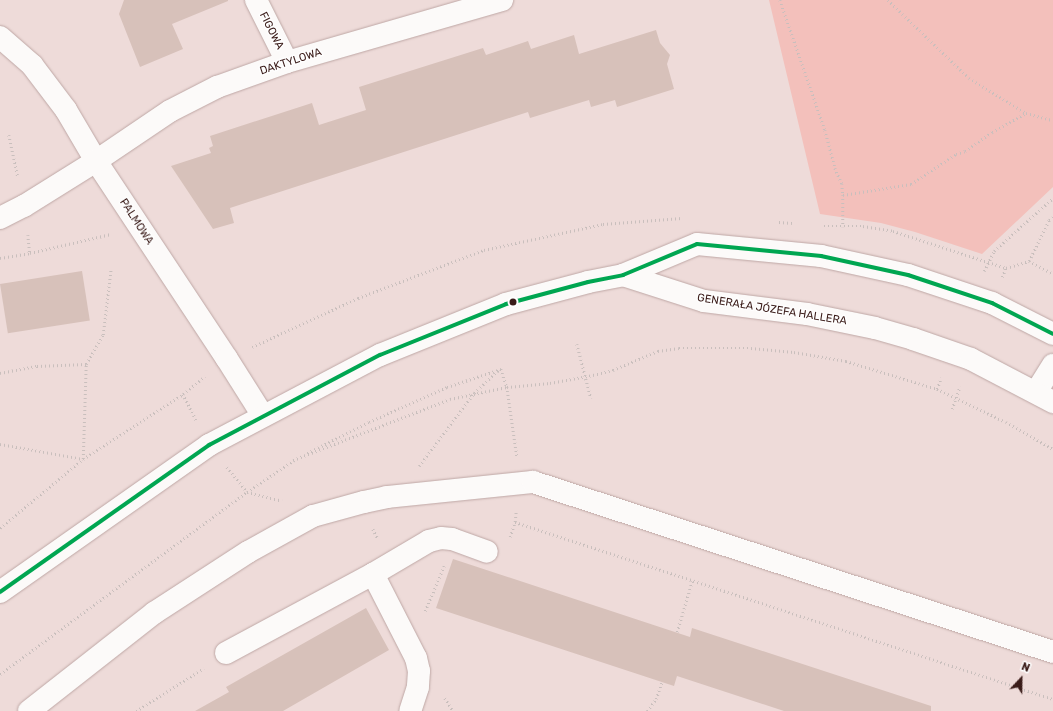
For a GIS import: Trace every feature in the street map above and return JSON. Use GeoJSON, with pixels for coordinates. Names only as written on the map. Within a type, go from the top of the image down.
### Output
{"type":"FeatureCollection","features":[{"type":"Feature","properties":{"kind":"main road","name":"FIGOWA"},"geometry":{"type":"LineString","coordinates":[[256,0],[287,62]]}},
{"type":"Feature","properties":{"kind":"main road","name":"DAKTYLOWA"},"geometry":{"type":"LineString","coordinates":[[0,218],[24,206],[96,161],[170,111],[217,87],[287,62],[502,0]]}},
{"type":"Feature","properties":{"kind":"main road","name":"PALMOWA"},"geometry":{"type":"LineString","coordinates":[[0,37],[32,64],[66,110],[96,161],[263,416]]}},
{"type":"Feature","properties":{"kind":"main road","name":"GENERAŁA JÓZEFA HALLERA"},"geometry":{"type":"LineString","coordinates":[[0,592],[210,445],[380,355],[506,304],[588,282],[623,275],[697,244],[821,256],[908,275],[992,303],[1053,334]]}},
{"type":"Feature","properties":{"kind":"main road","name":"GENERAŁA JÓZEFA HALLERA"},"geometry":{"type":"LineString","coordinates":[[623,275],[704,301],[807,314],[898,335],[971,359],[1045,397]]}},
{"type":"Feature","properties":{"kind":"main road"},"geometry":{"type":"LineString","coordinates":[[1045,397],[1053,365]]}},
{"type":"Feature","properties":{"kind":"main road"},"geometry":{"type":"LineString","coordinates":[[29,711],[154,613],[248,552],[312,516],[364,502],[387,498],[533,482],[1053,652]]}},
{"type":"Feature","properties":{"kind":"main road"},"geometry":{"type":"LineString","coordinates":[[226,653],[373,574],[429,541],[441,538],[456,540],[487,552]]}},
{"type":"Feature","properties":{"kind":"main road"},"geometry":{"type":"LineString","coordinates":[[373,574],[416,658],[419,671],[418,687],[410,711]]}},
{"type":"Feature","properties":{"kind":"path"},"geometry":{"type":"LineString","coordinates":[[780,0],[825,130],[835,168],[842,184],[843,226]]}},
{"type":"Feature","properties":{"kind":"path"},"geometry":{"type":"LineString","coordinates":[[888,0],[969,78],[1026,114],[1053,120]]}},
{"type":"Feature","properties":{"kind":"path"},"geometry":{"type":"LineString","coordinates":[[843,195],[911,184],[956,154],[965,151],[992,132],[1026,114]]}},
{"type":"Feature","properties":{"kind":"path"},"geometry":{"type":"LineString","coordinates":[[1029,261],[1049,220],[1053,217]]}},
{"type":"Feature","properties":{"kind":"path"},"geometry":{"type":"LineString","coordinates":[[0,258],[30,253],[92,238]]}},
{"type":"Feature","properties":{"kind":"path"},"geometry":{"type":"LineString","coordinates":[[1006,268],[1029,261],[1053,274]]}},
{"type":"Feature","properties":{"kind":"path"},"geometry":{"type":"LineString","coordinates":[[83,460],[86,364],[103,335],[110,268]]}},
{"type":"Feature","properties":{"kind":"path"},"geometry":{"type":"LineString","coordinates":[[577,344],[591,398]]}},
{"type":"Feature","properties":{"kind":"path"},"geometry":{"type":"LineString","coordinates":[[293,460],[450,399],[507,387],[550,383],[613,370],[658,351],[679,348],[750,348],[794,352],[846,361],[937,389],[1006,422],[1053,449]]}},
{"type":"Feature","properties":{"kind":"path"},"geometry":{"type":"LineString","coordinates":[[0,528],[83,460],[183,394],[227,359]]}},
{"type":"Feature","properties":{"kind":"path"},"geometry":{"type":"LineString","coordinates":[[0,373],[37,366],[86,364]]}},
{"type":"Feature","properties":{"kind":"path"},"geometry":{"type":"LineString","coordinates":[[487,552],[507,546],[515,522],[518,483],[518,466],[507,387],[501,369]]}},
{"type":"Feature","properties":{"kind":"path"},"geometry":{"type":"LineString","coordinates":[[416,469],[474,393],[501,369]]}},
{"type":"Feature","properties":{"kind":"path"},"geometry":{"type":"LineString","coordinates":[[0,674],[247,492],[293,460],[369,422],[447,387],[501,369]]}},
{"type":"Feature","properties":{"kind":"path"},"geometry":{"type":"LineString","coordinates":[[183,394],[210,445],[247,492],[289,503]]}},
{"type":"Feature","properties":{"kind":"path"},"geometry":{"type":"LineString","coordinates":[[0,444],[83,460]]}},
{"type":"Feature","properties":{"kind":"path"},"geometry":{"type":"LineString","coordinates":[[515,522],[1053,699]]}},
{"type":"Feature","properties":{"kind":"path"},"geometry":{"type":"LineString","coordinates":[[410,645],[456,540]]}},
{"type":"Feature","properties":{"kind":"path"},"geometry":{"type":"LineString","coordinates":[[677,632],[692,580]]}},
{"type":"Feature","properties":{"kind":"path"},"geometry":{"type":"LineString","coordinates":[[136,711],[206,667]]}},
{"type":"Feature","properties":{"kind":"path"},"geometry":{"type":"LineString","coordinates":[[647,711],[656,699],[662,682]]}},
{"type":"Feature","properties":{"kind":"shaded area"},"geometry":{"type":"Polygon","coordinates":[[[769,0],[1053,0],[1053,187],[982,254],[915,232],[881,223],[820,214],[769,0]]]}},
{"type":"Feature","properties":{"kind":"building"},"geometry":{"type":"Polygon","coordinates":[[[124,0],[228,1],[172,24],[183,49],[140,67],[119,14],[124,0]]]}},
{"type":"Feature","properties":{"kind":"building"},"geometry":{"type":"Polygon","coordinates":[[[656,30],[660,43],[670,55],[667,64],[674,89],[617,107],[615,100],[591,107],[589,100],[530,118],[528,112],[230,208],[234,223],[213,229],[171,166],[211,153],[209,148],[213,146],[210,136],[312,103],[319,125],[366,110],[359,87],[483,48],[486,55],[528,41],[531,49],[574,35],[579,54],[656,30]]]}},
{"type":"Feature","properties":{"kind":"building"},"geometry":{"type":"Polygon","coordinates":[[[82,271],[90,320],[8,333],[0,284],[82,271]]]}},
{"type":"Feature","properties":{"kind":"building"},"geometry":{"type":"Polygon","coordinates":[[[453,559],[690,637],[692,628],[931,706],[931,711],[784,711],[677,676],[674,686],[436,608],[453,559]]]}},
{"type":"Feature","properties":{"kind":"building"},"geometry":{"type":"Polygon","coordinates":[[[366,608],[389,650],[283,711],[195,711],[229,692],[226,687],[366,608]]]}},
{"type":"Feature","properties":{"kind":"transit line"},"geometry":{"type":"LineString","coordinates":[[0,592],[209,445],[380,355],[506,304],[588,282],[623,275],[697,244],[821,256],[908,275],[992,303],[1053,334]]}}]}
